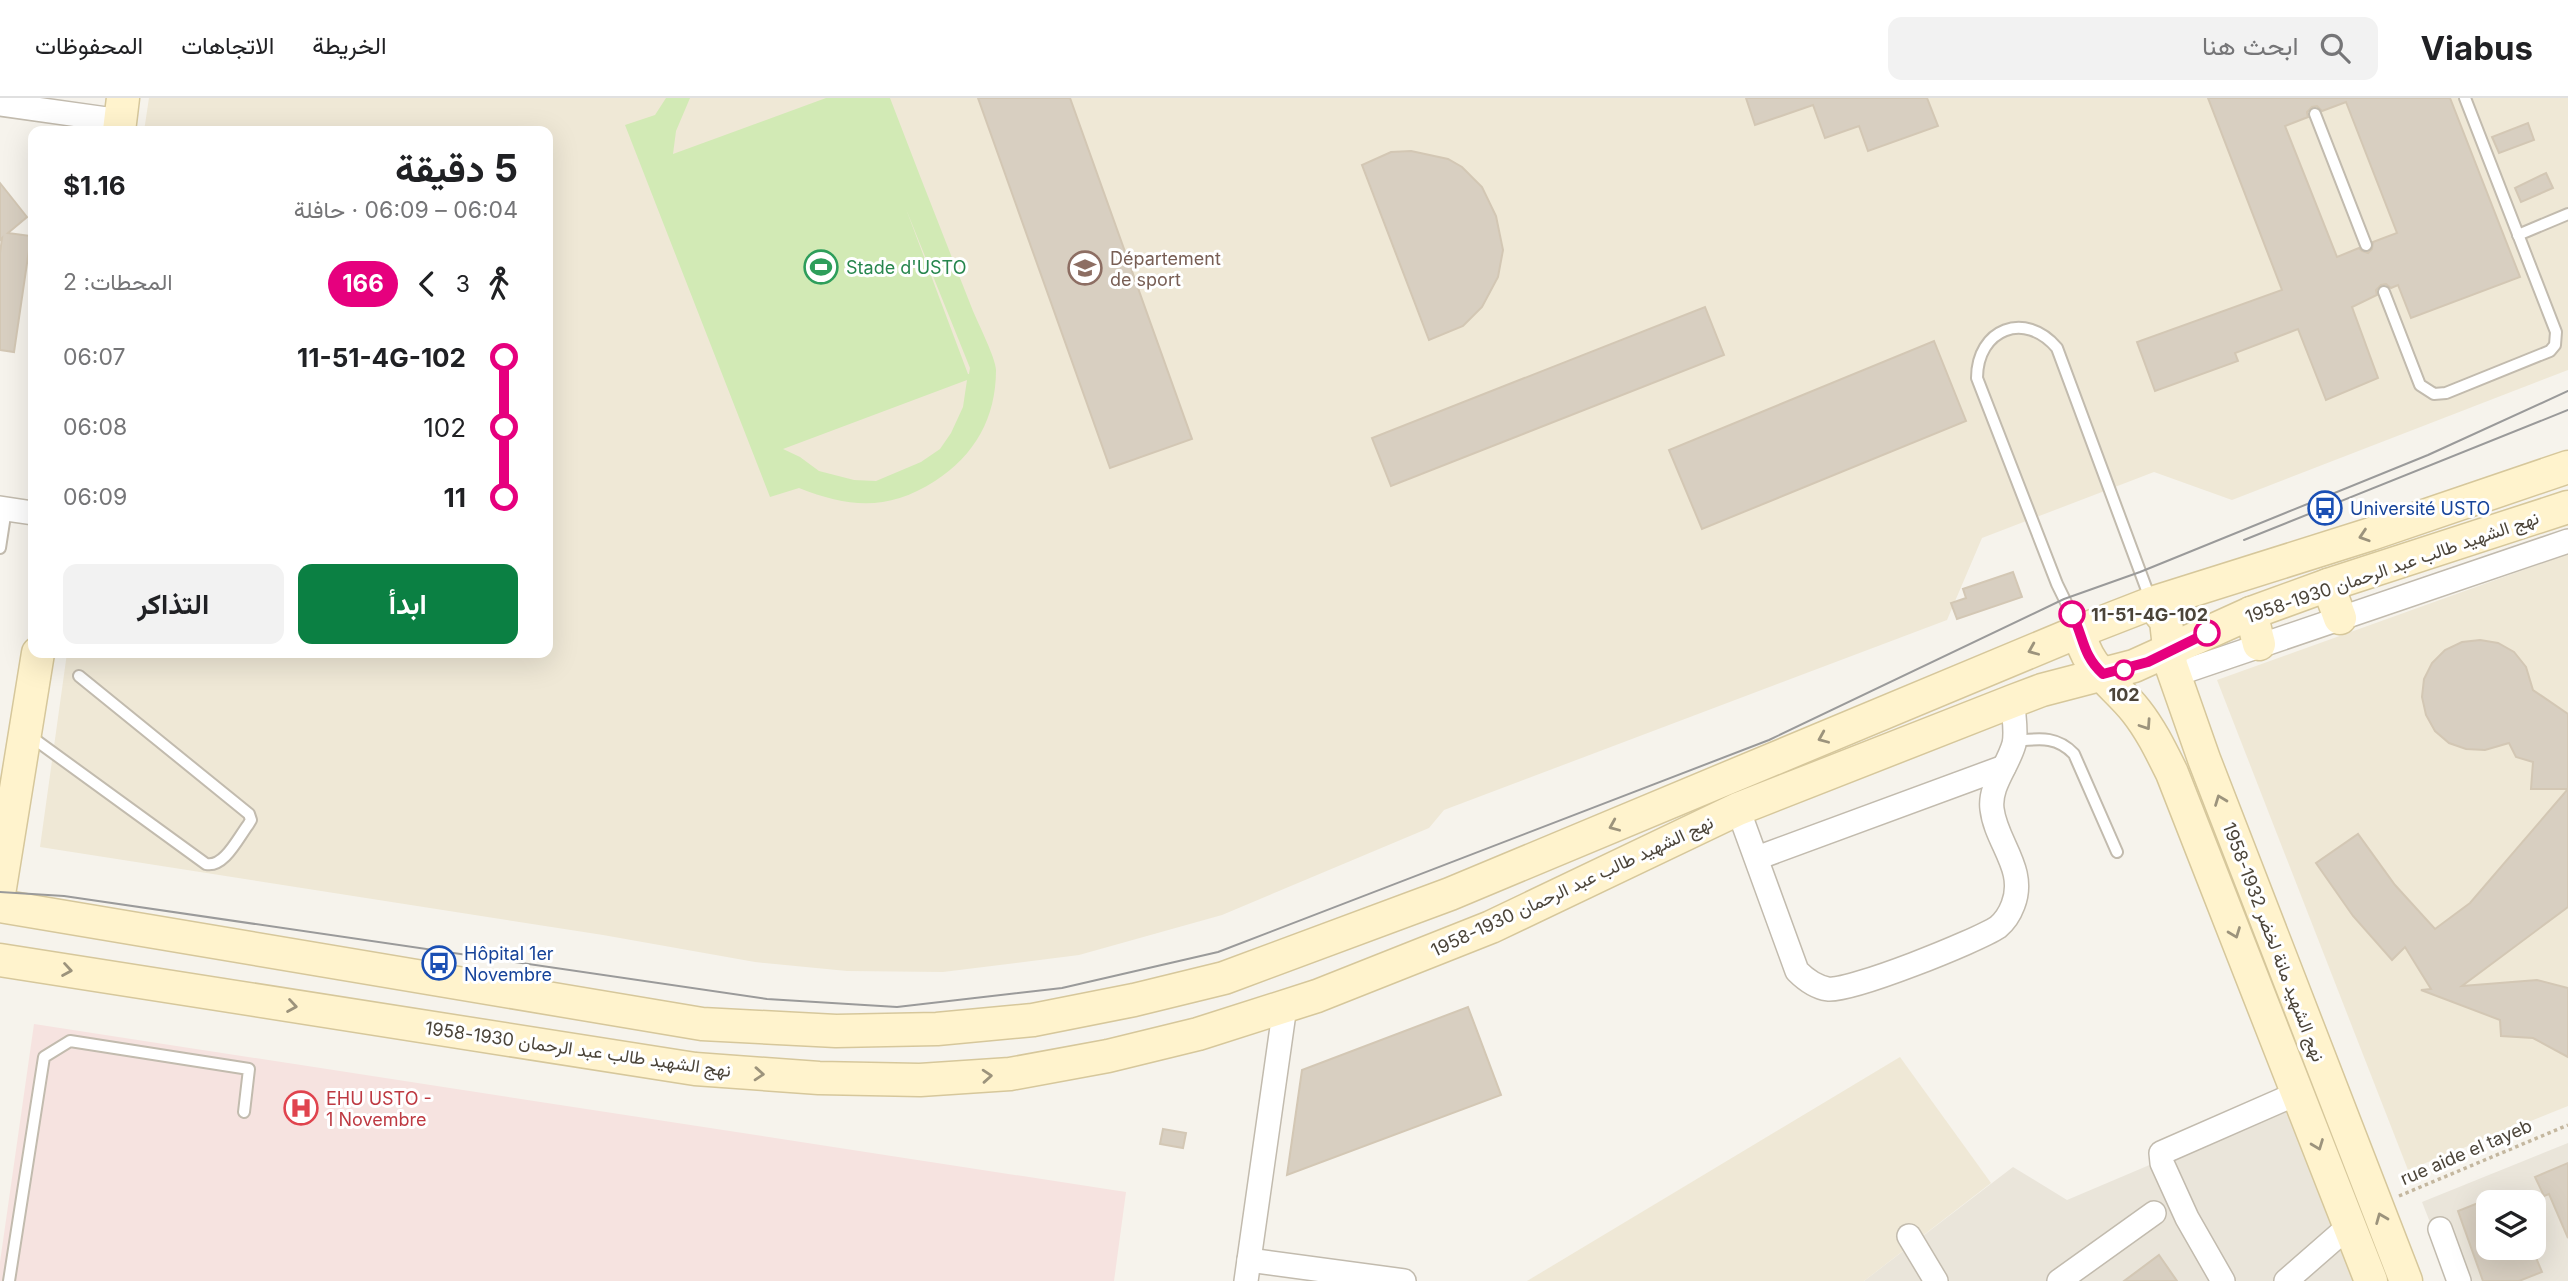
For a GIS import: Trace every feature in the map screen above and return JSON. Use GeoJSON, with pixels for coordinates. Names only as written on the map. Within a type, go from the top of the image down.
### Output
{"type":"FeatureCollection","features":[{"type":"Feature","properties":{"kind":"main road","name":"نهج الشهيد طالب عبد الرحمان 1930-1958"},"geometry":{"type":"LineString","coordinates":[[0,906],[702,1024],[836,1031],[937,1029],[1033,1020],[1135,1000],[1224,978],[1413,908],[2152,603],[2371,534],[2568,467]]}},
{"type":"Feature","properties":{"kind":"main road","name":"نهج الشهيد طالب عبد الرحمان 1930-1958"},"geometry":{"type":"LineString","coordinates":[[0,960],[695,1069],[818,1078],[920,1080],[1010,1074],[1108,1056],[1317,996],[1492,927],[1738,809],[2013,701],[2042,690],[2134,666],[2172,663],[2251,613],[2328,584],[2568,507]]}},
{"type":"Feature","properties":{"kind":"main road"},"geometry":{"type":"LineString","coordinates":[[2328,584],[2340,618]]}},
{"type":"Feature","properties":{"kind":"main road","name":"نهج الشهيد مانة لخضر 1932-1958"},"geometry":{"type":"LineString","coordinates":[[2152,603],[2166,621],[2172,663],[2204,759],[2406,1281]]}},
{"type":"Feature","properties":{"kind":"main road"},"geometry":{"type":"LineString","coordinates":[[2251,613],[2259,644]]}},
{"type":"Feature","properties":{"kind":"main road","name":"نهج الشهيد مانة لخضر 1932-1958"},"geometry":{"type":"LineString","coordinates":[[2080,631],[2088,659],[2146,724],[2172,773],[2371,1281]]}},
{"type":"Feature","properties":{"kind":"main road"},"geometry":{"type":"LineString","coordinates":[[0,888],[37,658]]}},
{"type":"Feature","properties":{"kind":"main road"},"geometry":{"type":"LineString","coordinates":[[2172,773],[2204,759]]}},
{"type":"Feature","properties":{"kind":"street"},"geometry":{"type":"LineString","coordinates":[[0,104],[121,117]]}},
{"type":"Feature","properties":{"kind":"street"},"geometry":{"type":"LineString","coordinates":[[3,509],[28,512]]}},
{"type":"Feature","properties":{"kind":"street"},"geometry":{"type":"LineString","coordinates":[[2172,663],[2259,644],[2568,541]]}},
{"type":"Feature","properties":{"kind":"street"},"geometry":{"type":"LineString","coordinates":[[1738,809],[1791,959],[1797,971],[1817,986],[1842,989],[1981,937],[2001,925],[2017,894],[2016,872],[1992,811],[1991,797],[2015,741],[2013,701]]}},
{"type":"Feature","properties":{"kind":"street"},"geometry":{"type":"LineString","coordinates":[[1757,858],[2004,768]]}},
{"type":"Feature","properties":{"kind":"street"},"geometry":{"type":"LineString","coordinates":[[1285,1006],[1248,1271],[1404,1281]]}},
{"type":"Feature","properties":{"kind":"street"},"geometry":{"type":"LineString","coordinates":[[2222,1281],[2187,1218],[2162,1163],[2161,1153],[2298,1093]]}},
{"type":"Feature","properties":{"kind":"street"},"geometry":{"type":"LineString","coordinates":[[2062,1280],[2154,1213]]}},
{"type":"Feature","properties":{"kind":"street"},"geometry":{"type":"LineString","coordinates":[[2286,1281],[2349,1226]]}},
{"type":"Feature","properties":{"kind":"street"},"geometry":{"type":"LineString","coordinates":[[2440,1229],[2459,1281]]}},
{"type":"Feature","properties":{"kind":"street"},"geometry":{"type":"LineString","coordinates":[[1909,1236],[1936,1281]]}},
{"type":"Feature","properties":{"kind":"lane"},"geometry":{"type":"LineString","coordinates":[[2384,292],[2420,385],[2434,394],[2446,393],[2550,351],[2555,345],[2556,332],[2465,98]]}},
{"type":"Feature","properties":{"kind":"lane"},"geometry":{"type":"LineString","coordinates":[[2315,114],[2366,245]]}},
{"type":"Feature","properties":{"kind":"lane"},"geometry":{"type":"LineString","coordinates":[[2518,235],[2568,214]]}},
{"type":"Feature","properties":{"kind":"lane"},"geometry":{"type":"LineString","coordinates":[[2080,631],[2057,584],[1977,378],[1981,352],[1988,341],[1999,333],[2024,328],[2037,331],[2057,348],[2152,603]]}},
{"type":"Feature","properties":{"kind":"lane"},"geometry":{"type":"LineString","coordinates":[[0,548],[3,509]]}},
{"type":"Feature","properties":{"kind":"lane"},"geometry":{"type":"LineString","coordinates":[[25,733],[206,864],[212,866],[220,862],[248,825],[251,820],[249,814],[79,676]]}},
{"type":"Feature","properties":{"kind":"lane"},"geometry":{"type":"LineString","coordinates":[[2015,741],[2053,740],[2061,742],[2074,754],[2117,852]]}},
{"type":"Feature","properties":{"kind":"lane"},"geometry":{"type":"LineString","coordinates":[[9,1281],[44,1057],[71,1041],[249,1069],[244,1112]]}},
{"type":"Feature","properties":{"kind":"path","name":"rue aide el tayeb"},"geometry":{"type":"LineString","coordinates":[[2375,1205],[2568,1125]]}},
{"type":"Feature","properties":{"kind":"shaded area"},"geometry":{"type":"Polygon","coordinates":[[[149,98],[2568,98],[2568,370],[2232,500],[2154,472],[1982,538],[1947,620],[1444,810],[1429,828],[1222,915],[1079,955],[943,972],[847,971],[755,962],[603,935],[40,847],[66,658],[553,658],[553,126],[145,126],[149,98]]]}},
{"type":"Feature","properties":{"kind":"shaded area"},"geometry":{"type":"Polygon","coordinates":[[[2568,554],[2568,1106],[2408,1170],[2217,680],[2568,554]]]}},
{"type":"Feature","properties":{"kind":"shaded area","name":"EHU USTO - 1 Novembre"},"geometry":{"type":"Polygon","coordinates":[[[34,1024],[1126,1192],[1114,1281],[0,1281],[0,1262],[34,1024]]]}},
{"type":"Feature","properties":{"kind":"shaded area"},"geometry":{"type":"Polygon","coordinates":[[[1900,1057],[1991,1183],[1864,1281],[1527,1281],[1900,1057]]]}},
{"type":"Feature","properties":{"kind":"shaded area"},"geometry":{"type":"Polygon","coordinates":[[[2305,1099],[2378,1281],[1864,1281],[2013,1167],[2067,1200],[2305,1099]]]}},
{"type":"Feature","properties":{"kind":"shaded area"},"geometry":{"type":"Polygon","coordinates":[[[2568,1143],[2568,1281],[2453,1281],[2422,1202],[2568,1143]]]}},
{"type":"Feature","properties":{"kind":"green space","name":"Stade d'USTO"},"geometry":{"type":"Polygon","coordinates":[[[666,98],[690,98],[676,131],[673,154],[826,98],[890,98],[996,370],[992,404],[981,434],[949,471],[918,491],[885,502],[835,500],[799,488],[770,497],[625,125],[655,115],[666,98]],[[906,209],[968,374],[969,374],[970,368],[906,209]],[[967,380],[783,449],[819,471],[854,480],[876,481],[921,462],[940,449],[963,407],[967,380]]]}},
{"type":"Feature","properties":{"kind":"building","name":"Département de sport"},"geometry":{"type":"Polygon","coordinates":[[[978,98],[1070,98],[1192,439],[1110,468],[978,98]]]}},
{"type":"Feature","properties":{"kind":"building"},"geometry":{"type":"Polygon","coordinates":[[[1746,98],[1927,98],[1938,126],[1868,151],[1859,126],[1825,138],[1813,105],[1755,125],[1746,98]]]}},
{"type":"Feature","properties":{"kind":"building"},"geometry":{"type":"Polygon","coordinates":[[[2208,98],[2450,98],[2520,277],[2411,318],[2398,285],[2391,288],[2386,284],[2381,285],[2376,290],[2377,295],[2352,307],[2378,378],[2326,400],[2298,329],[2235,353],[2238,361],[2155,391],[2137,342],[2282,290],[2208,98]],[[2346,102],[2322,111],[2317,106],[2312,107],[2307,112],[2308,117],[2285,126],[2337,257],[2359,248],[2368,253],[2373,242],[2397,233],[2346,102]]]}},
{"type":"Feature","properties":{"kind":"building"},"geometry":{"type":"Polygon","coordinates":[[[2528,123],[2534,140],[2499,153],[2492,137],[2528,123]]]}},
{"type":"Feature","properties":{"kind":"building"},"geometry":{"type":"Polygon","coordinates":[[[1411,151],[1448,159],[1462,167],[1482,187],[1496,216],[1503,250],[1498,277],[1482,307],[1463,326],[1429,340],[1362,165],[1391,152],[1411,151]]]}},
{"type":"Feature","properties":{"kind":"building"},"geometry":{"type":"Polygon","coordinates":[[[2546,173],[2553,188],[2521,202],[2515,188],[2546,173]]]}},
{"type":"Feature","properties":{"kind":"building"},"geometry":{"type":"Polygon","coordinates":[[[0,183],[27,217],[8,233],[28,236],[28,256],[14,352],[0,350],[2,238],[0,240],[0,183]]]}},
{"type":"Feature","properties":{"kind":"building"},"geometry":{"type":"Polygon","coordinates":[[[1705,307],[1724,355],[1391,486],[1372,438],[1705,307]]]}},
{"type":"Feature","properties":{"kind":"building"},"geometry":{"type":"Polygon","coordinates":[[[1934,341],[1966,421],[1702,529],[1669,450],[1934,341]]]}},
{"type":"Feature","properties":{"kind":"building"},"geometry":{"type":"Polygon","coordinates":[[[2013,572],[2022,597],[1957,619],[1951,603],[1966,598],[1963,589],[2013,572]]]}},
{"type":"Feature","properties":{"kind":"building"},"geometry":{"type":"Polygon","coordinates":[[[2480,640],[2498,643],[2514,652],[2526,667],[2533,690],[2568,714],[2568,789],[2531,789],[2533,762],[2516,757],[2509,743],[2485,750],[2466,749],[2449,743],[2435,731],[2426,715],[2422,697],[2424,679],[2432,663],[2445,650],[2462,642],[2480,640]]]}},
{"type":"Feature","properties":{"kind":"building"},"geometry":{"type":"Polygon","coordinates":[[[2568,789],[2568,907],[2462,986],[2537,980],[2568,988],[2568,1057],[2533,1038],[2501,1036],[2500,1020],[2421,990],[2431,989],[2405,947],[2392,960],[2353,916],[2316,863],[2358,834],[2395,885],[2435,929],[2470,903],[2568,789]]]}},
{"type":"Feature","properties":{"kind":"building"},"geometry":{"type":"Polygon","coordinates":[[[1468,1007],[1501,1095],[1287,1175],[1302,1070],[1468,1007]]]}},
{"type":"Feature","properties":{"kind":"building"},"geometry":{"type":"Polygon","coordinates":[[[1163,1129],[1186,1133],[1183,1148],[1160,1144],[1163,1129]]]}},
{"type":"Feature","properties":{"kind":"building"},"geometry":{"type":"Polygon","coordinates":[[[2568,1163],[2568,1238],[2549,1194],[2546,1195],[2546,1190],[2541,1190],[2535,1177],[2568,1163]]]}},
{"type":"Feature","properties":{"kind":"building"},"geometry":{"type":"Polygon","coordinates":[[[2476,1204],[2476,1260],[2537,1260],[2542,1272],[2519,1281],[2483,1281],[2458,1211],[2476,1204]]]}},
{"type":"Feature","properties":{"kind":"building"},"geometry":{"type":"Polygon","coordinates":[[[2159,1255],[2177,1281],[2124,1281],[2159,1255]]]}},
{"type":"Feature","properties":{"kind":"tram line"},"geometry":{"type":"LineString","coordinates":[[0,892],[64,896],[767,999],[897,1007],[1062,988],[1218,952],[1769,740],[2064,599],[2140,572],[2428,455],[2568,391]]}},
{"type":"Feature","properties":{"kind":"tram line"},"geometry":{"type":"LineString","coordinates":[[2244,540],[2568,410]]}},
{"type":"Feature","properties":{"kind":"bus line","name":"166"},"geometry":{"type":"LineString","coordinates":[[2072,614],[2088,659],[2103,674],[2148,662],[2207,633]]}},
{"type":"Feature","properties":{"kind":"place","name":"Stade d'USTO"},"geometry":{"type":"Point","coordinates":[821,267]}},
{"type":"Feature","properties":{"kind":"place","name":"Département de sport"},"geometry":{"type":"Point","coordinates":[1085,268]}},
{"type":"Feature","properties":{"kind":"place","name":"Université USTO"},"geometry":{"type":"Point","coordinates":[2325,508]}},
{"type":"Feature","properties":{"kind":"place","name":"11-51-4G-102"},"geometry":{"type":"Point","coordinates":[2072,614]}},
{"type":"Feature","properties":{"kind":"place","name":"102"},"geometry":{"type":"Point","coordinates":[2124,670]}},
{"type":"Feature","properties":{"kind":"place","name":"Hôpital 1er Novembre"},"geometry":{"type":"Point","coordinates":[439,963]}},
{"type":"Feature","properties":{"kind":"place","name":"EHU USTO - 1 Novembre"},"geometry":{"type":"Point","coordinates":[301,1108]}}]}
